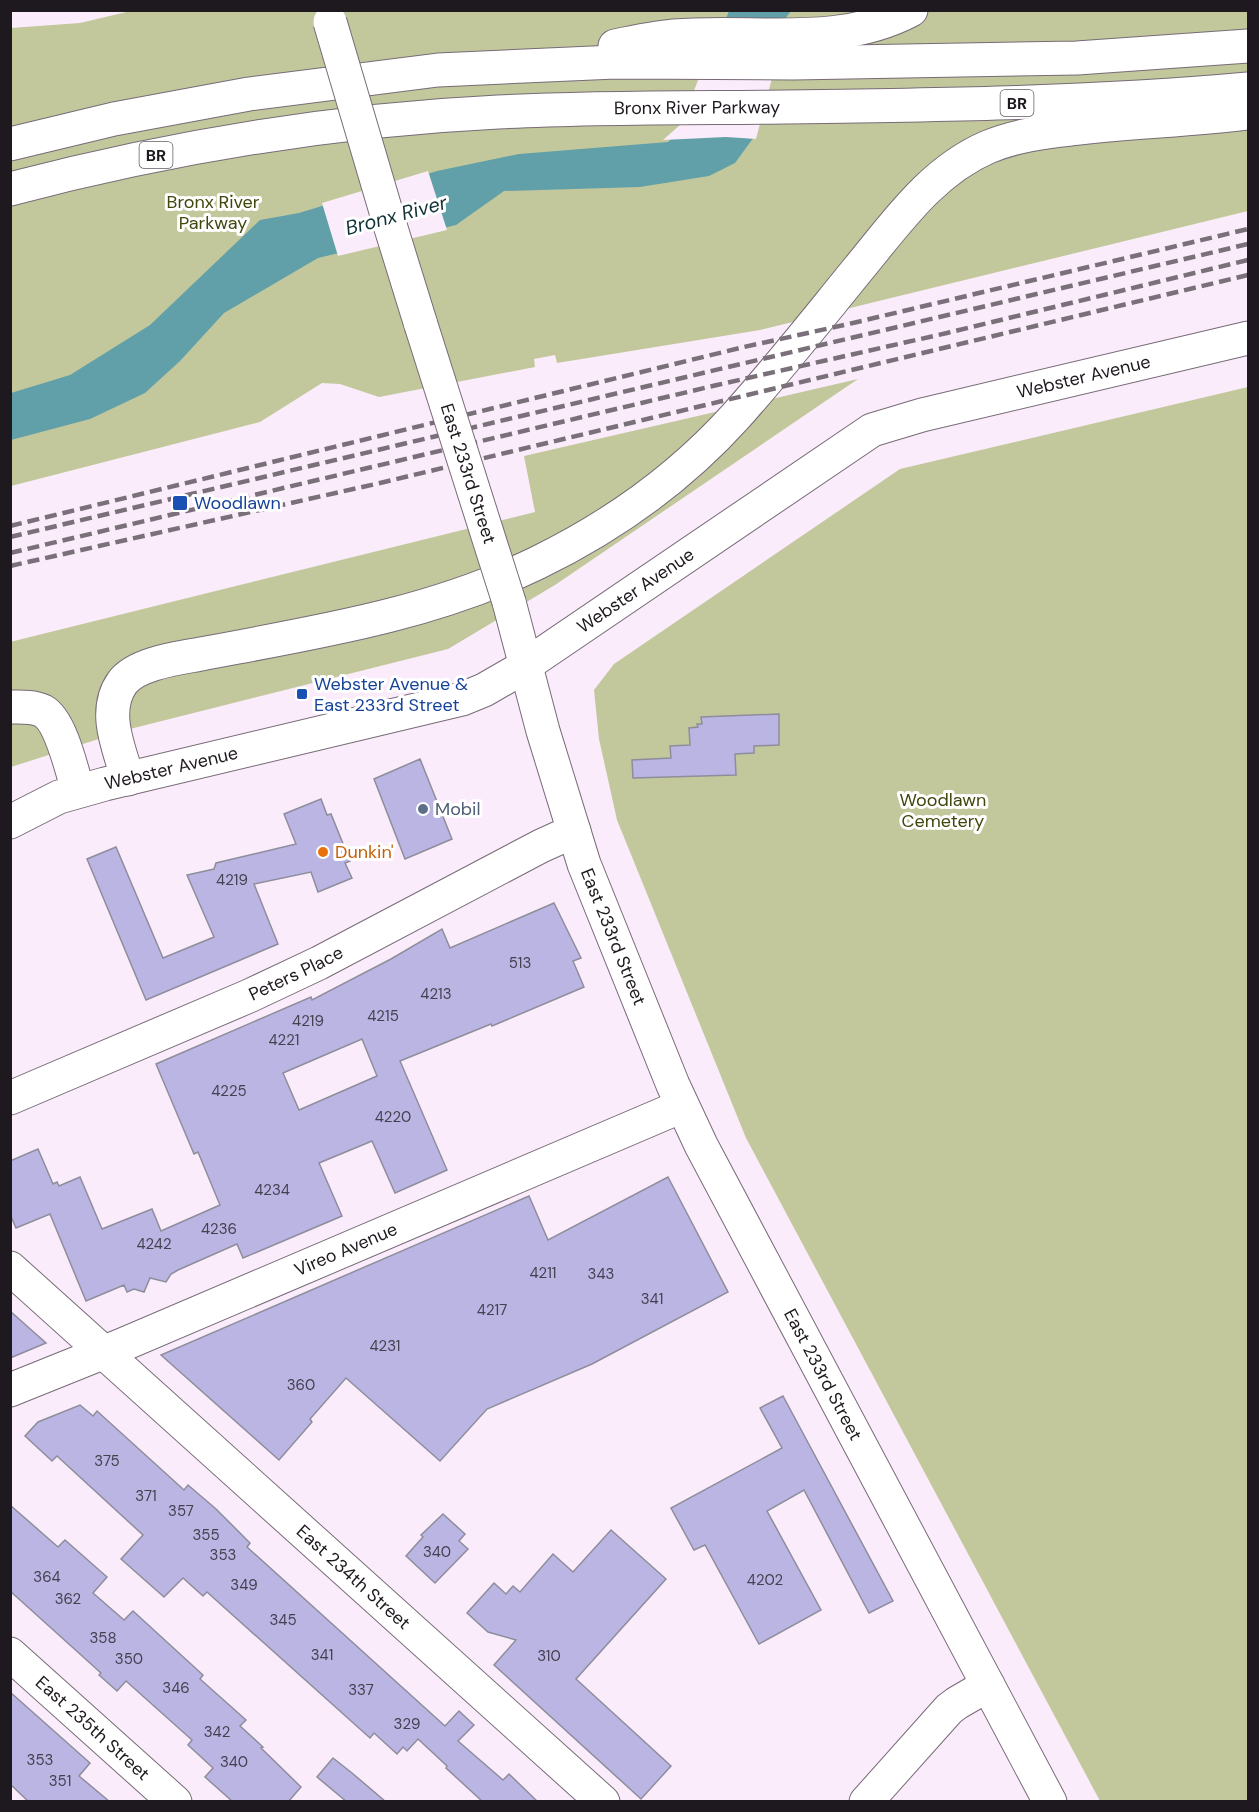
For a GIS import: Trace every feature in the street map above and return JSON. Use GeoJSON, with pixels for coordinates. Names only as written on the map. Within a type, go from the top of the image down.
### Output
{"type":"FeatureCollection","features":[{"type":"Feature","properties":{"kind":"main road"},"geometry":{"type":"LineString","coordinates":[[796,49],[891,21],[911,10]]}},
{"type":"Feature","properties":{"kind":"main road","name":"East 233rd Street"},"geometry":{"type":"LineString","coordinates":[[328,16],[404,270],[509,602],[543,731],[584,864],[700,1145],[1050,1802]]}},
{"type":"Feature","properties":{"kind":"main road"},"geometry":{"type":"LineString","coordinates":[[10,144],[103,122],[249,94],[395,75],[673,49],[796,49],[1077,58],[1248,46]]}},
{"type":"Feature","properties":{"kind":"main road","name":"Bronx River Parkway"},"geometry":{"type":"LineString","coordinates":[[10,189],[145,157],[303,130],[400,119],[498,112],[667,107],[1086,101],[1248,89]]}},
{"type":"Feature","properties":{"kind":"main road"},"geometry":{"type":"LineString","coordinates":[[128,779],[116,736],[112,707],[122,683],[136,672],[173,659],[380,619],[462,595],[524,569],[582,540],[660,487],[702,452],[736,416],[908,209],[955,165],[1003,142],[1038,133],[1248,113]]}},
{"type":"Feature","properties":{"kind":"main road","name":"Webster Avenue"},"geometry":{"type":"LineString","coordinates":[[10,822],[58,797],[78,791],[462,699],[484,690],[527,664],[873,430],[922,415],[1248,338]]}},
{"type":"Feature","properties":{"kind":"main road"},"geometry":{"type":"LineString","coordinates":[[10,707],[37,709],[50,718],[58,730],[78,791]]}},
{"type":"Feature","properties":{"kind":"main road","name":"Peters Place"},"geometry":{"type":"LineString","coordinates":[[10,1098],[249,996],[319,963],[533,850],[574,831]]}},
{"type":"Feature","properties":{"kind":"main road","name":"Vireo Avenue"},"geometry":{"type":"LineString","coordinates":[[10,1390],[682,1106]]}},
{"type":"Feature","properties":{"kind":"main road","name":"East 234th Street"},"geometry":{"type":"LineString","coordinates":[[10,1268],[603,1802]]}},
{"type":"Feature","properties":{"kind":"main road","name":"East 235th Street"},"geometry":{"type":"LineString","coordinates":[[10,1654],[175,1802]]}},
{"type":"Feature","properties":{"kind":"main road"},"geometry":{"type":"LineString","coordinates":[[866,1802],[949,1709],[988,1685]]}},
{"type":"Feature","properties":{"kind":"green space","name":"Bronx River Parkway"},"geometry":{"type":"Polygon","coordinates":[[[135,10],[1248,11],[1248,211],[760,330],[557,363],[555,355],[534,359],[535,367],[379,397],[340,384],[322,383],[260,422],[11,486],[11,28],[80,23],[135,10]]]}},
{"type":"Feature","properties":{"kind":"green space"},"geometry":{"type":"Polygon","coordinates":[[[858,379],[555,585],[448,649],[130,729],[11,767],[10,642],[535,512],[524,456],[858,379]]]}},
{"type":"Feature","properties":{"kind":"green space","name":"Woodlawn Cemetery"},"geometry":{"type":"Polygon","coordinates":[[[1248,387],[1248,1801],[1100,1801],[746,1138],[617,820],[599,739],[594,690],[614,664],[900,469],[1248,387]]]}},
{"type":"Feature","properties":{"kind":"water","name":"Bronx River"},"geometry":{"type":"Polygon","coordinates":[[[729,11],[791,11],[785,19],[754,137],[735,163],[709,176],[640,187],[504,191],[456,225],[318,258],[224,313],[180,361],[145,393],[90,419],[11,440],[11,393],[70,375],[150,325],[260,220],[299,213],[437,171],[519,154],[668,142],[682,127],[729,11]]]}},
{"type":"Feature","properties":{"kind":"pier"},"geometry":{"type":"Polygon","coordinates":[[[786,25],[756,139],[726,137],[663,140],[680,125],[720,26],[786,25]]]}},
{"type":"Feature","properties":{"kind":"pier"},"geometry":{"type":"Polygon","coordinates":[[[428,171],[447,230],[338,256],[322,203],[428,171]]]}},
{"type":"Feature","properties":{"kind":"building"},"geometry":{"type":"Polygon","coordinates":[[[779,714],[779,745],[754,746],[754,753],[735,754],[736,775],[633,778],[632,760],[671,758],[670,746],[690,745],[689,728],[702,724],[701,717],[779,714]]]}},
{"type":"Feature","properties":{"kind":"building"},"geometry":{"type":"Polygon","coordinates":[[[420,759],[452,839],[405,859],[374,779],[420,759]]]}},
{"type":"Feature","properties":{"kind":"building"},"geometry":{"type":"Polygon","coordinates":[[[321,799],[327,815],[331,814],[350,861],[345,863],[352,878],[318,892],[311,872],[254,884],[278,944],[146,1000],[87,859],[116,847],[163,958],[214,937],[187,875],[214,869],[216,863],[296,844],[284,814],[321,799]]]}},
{"type":"Feature","properties":{"kind":"building"},"geometry":{"type":"Polygon","coordinates":[[[554,903],[581,958],[573,961],[584,987],[492,1026],[491,1024],[400,1061],[447,1170],[395,1193],[372,1141],[319,1163],[342,1216],[243,1258],[237,1244],[178,1270],[171,1274],[166,1282],[150,1278],[144,1292],[134,1289],[127,1292],[124,1285],[86,1301],[50,1214],[16,1228],[10,1214],[10,1161],[38,1149],[53,1184],[57,1182],[59,1186],[80,1177],[102,1229],[152,1209],[161,1231],[220,1205],[198,1152],[194,1154],[156,1064],[311,997],[312,1000],[391,959],[442,929],[450,948],[554,903]],[[362,1039],[283,1073],[299,1110],[377,1076],[362,1039]]]}},
{"type":"Feature","properties":{"kind":"building"},"geometry":{"type":"Polygon","coordinates":[[[668,1177],[728,1292],[592,1364],[487,1409],[440,1461],[346,1378],[310,1419],[312,1422],[279,1460],[161,1355],[529,1196],[548,1240],[668,1177]]]}},
{"type":"Feature","properties":{"kind":"building"},"geometry":{"type":"Polygon","coordinates":[[[10,1311],[46,1343],[10,1358],[10,1311]]]}},
{"type":"Feature","properties":{"kind":"building"},"geometry":{"type":"Polygon","coordinates":[[[783,1396],[893,1601],[869,1613],[804,1490],[767,1511],[821,1610],[759,1644],[705,1545],[694,1550],[671,1508],[782,1448],[760,1408],[783,1396]]]}},
{"type":"Feature","properties":{"kind":"building"},"geometry":{"type":"Polygon","coordinates":[[[80,1405],[93,1416],[97,1411],[184,1490],[188,1485],[216,1509],[250,1543],[247,1547],[445,1726],[459,1711],[474,1725],[458,1741],[503,1780],[509,1774],[538,1802],[483,1802],[418,1739],[407,1751],[403,1747],[397,1754],[374,1733],[370,1738],[207,1592],[203,1596],[183,1578],[164,1597],[121,1559],[143,1535],[57,1456],[52,1461],[25,1436],[38,1422],[80,1405]]]}},
{"type":"Feature","properties":{"kind":"building"},"geometry":{"type":"Polygon","coordinates":[[[10,1505],[58,1547],[65,1540],[107,1577],[93,1593],[124,1620],[133,1611],[203,1675],[200,1679],[246,1720],[240,1726],[301,1787],[288,1802],[233,1802],[205,1777],[213,1768],[188,1745],[192,1740],[126,1681],[117,1691],[99,1675],[101,1673],[10,1591],[10,1505]]]}},
{"type":"Feature","properties":{"kind":"building"},"geometry":{"type":"Polygon","coordinates":[[[443,1514],[465,1534],[459,1541],[468,1549],[435,1583],[406,1556],[423,1537],[421,1535],[443,1514]]]}},
{"type":"Feature","properties":{"kind":"building"},"geometry":{"type":"Polygon","coordinates":[[[611,1530],[666,1579],[576,1679],[671,1766],[641,1799],[494,1665],[516,1640],[488,1632],[467,1613],[494,1583],[506,1594],[513,1586],[520,1592],[553,1554],[573,1572],[611,1530]]]}},
{"type":"Feature","properties":{"kind":"building"},"geometry":{"type":"Polygon","coordinates":[[[10,1692],[90,1763],[79,1776],[110,1802],[29,1802],[10,1784],[10,1692]]]}},
{"type":"Feature","properties":{"kind":"building"},"geometry":{"type":"Polygon","coordinates":[[[333,1758],[386,1802],[347,1802],[317,1777],[333,1758]]]}},
{"type":"Feature","properties":{"kind":"railway"},"geometry":{"type":"LineString","coordinates":[[10,526],[744,347],[1248,229]]}},
{"type":"Feature","properties":{"kind":"railway"},"geometry":{"type":"LineString","coordinates":[[10,537],[1248,244]]}},
{"type":"Feature","properties":{"kind":"railway"},"geometry":{"type":"LineString","coordinates":[[10,553],[1248,260]]}},
{"type":"Feature","properties":{"kind":"railway"},"geometry":{"type":"LineString","coordinates":[[10,566],[380,483],[1248,275]]}},
{"type":"Feature","properties":{"kind":"place","name":"Woodlawn"},"geometry":{"type":"Point","coordinates":[180,503]}},
{"type":"Feature","properties":{"kind":"place","name":"Webster Avenue & East 233rd Street"},"geometry":{"type":"Point","coordinates":[302,694]}},
{"type":"Feature","properties":{"kind":"place","name":"Mobil"},"geometry":{"type":"Point","coordinates":[423,809]}},
{"type":"Feature","properties":{"kind":"place","name":"Dunkin'"},"geometry":{"type":"Point","coordinates":[323,852]}}]}
